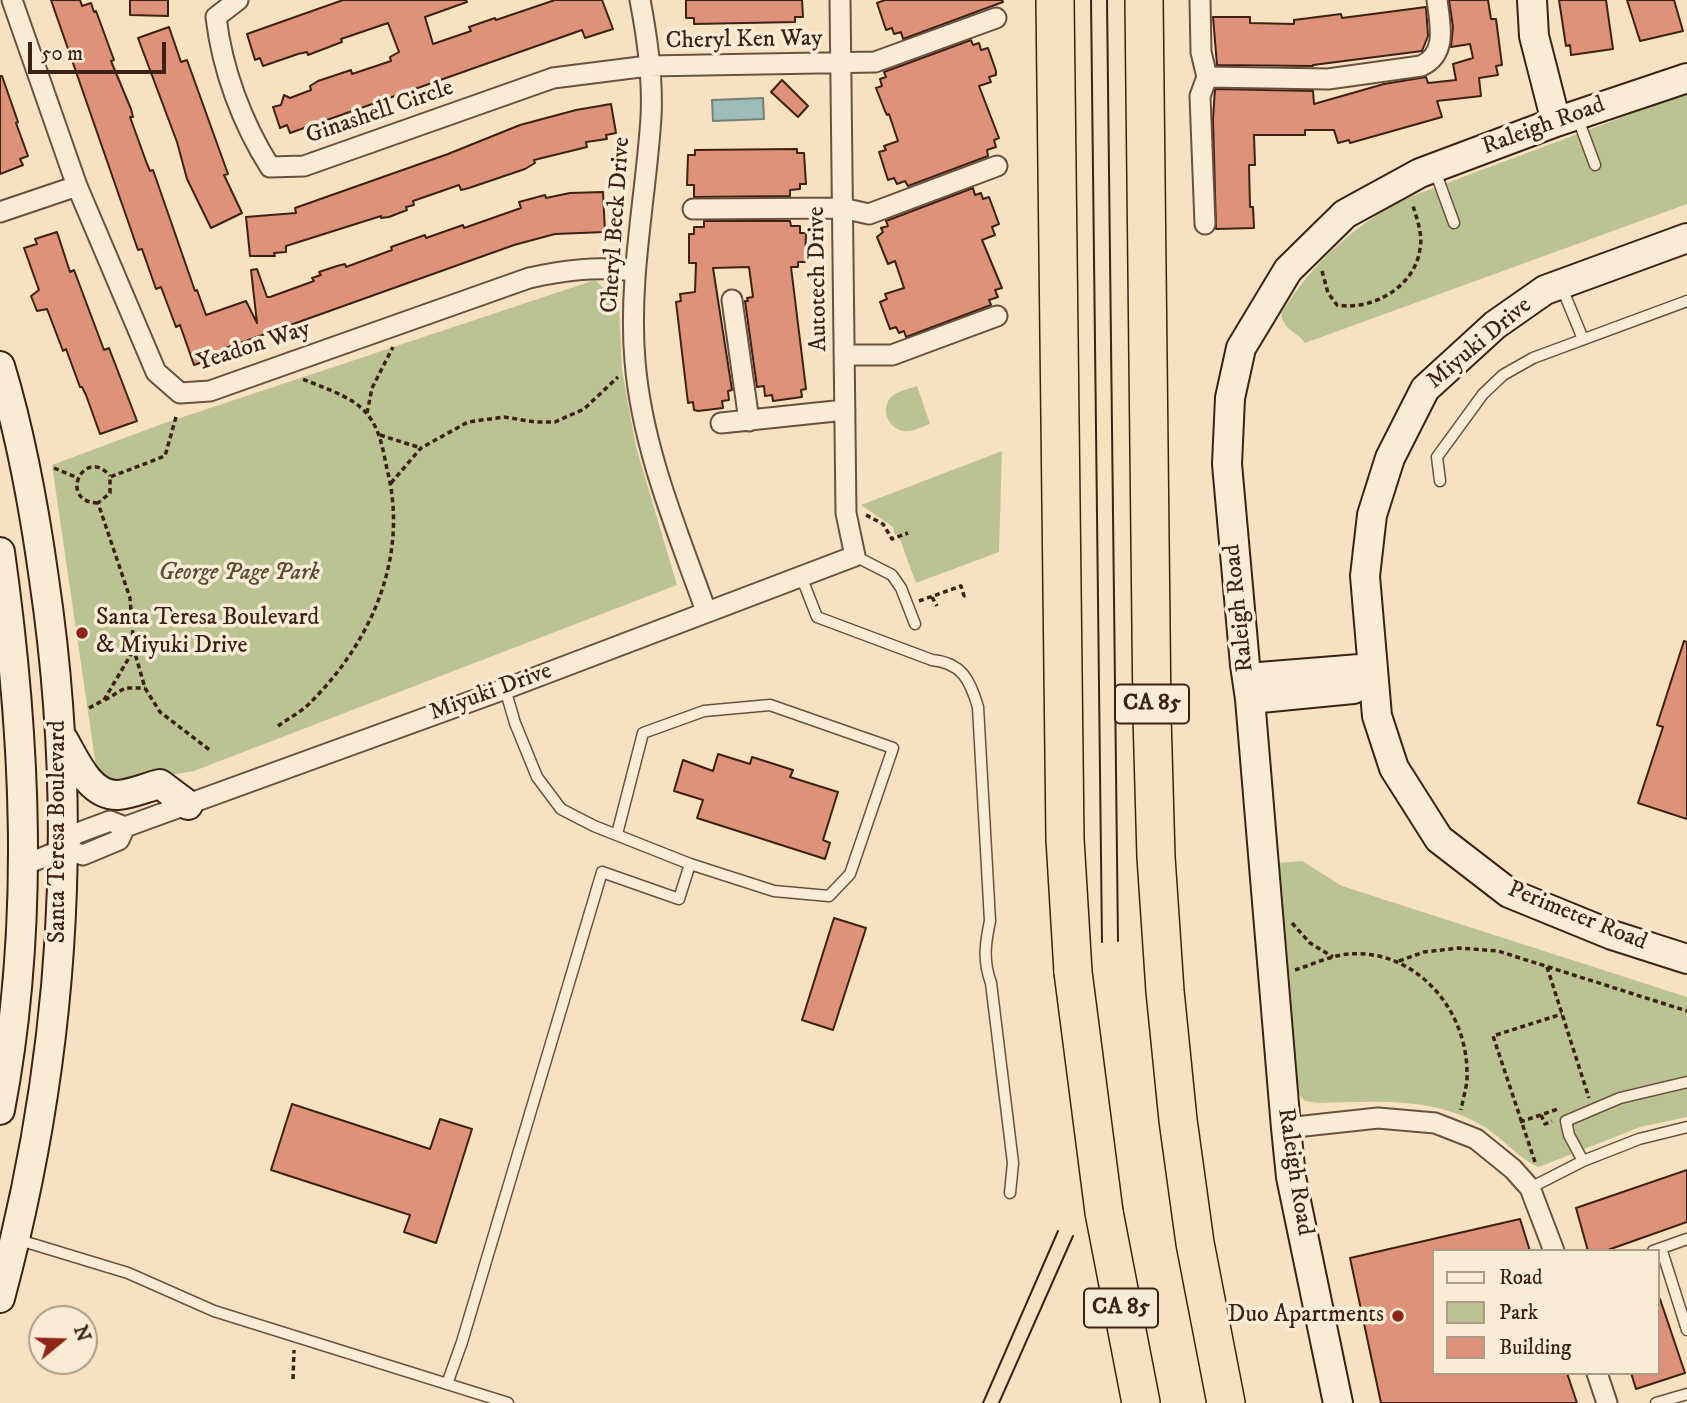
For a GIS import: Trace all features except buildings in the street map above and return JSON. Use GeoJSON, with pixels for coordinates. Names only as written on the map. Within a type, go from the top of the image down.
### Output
{"type":"FeatureCollection","features":[{"type":"Feature","properties":{"kind":"highway","name":"CA 85"},"geometry":{"type":"LineString","coordinates":[[1055,0],[1065,839],[1073,972],[1104,1212],[1141,1403]]}},
{"type":"Feature","properties":{"kind":"highway","name":"CA 85"},"geometry":{"type":"LineString","coordinates":[[1144,0],[1156,857],[1164,991],[1178,1120],[1195,1243],[1226,1403]]}},
{"type":"Feature","properties":{"kind":"street","name":"Yeadon Way"},"geometry":{"type":"LineString","coordinates":[[12,0],[77,186],[156,372],[180,393],[210,391],[529,278],[568,269],[612,268],[634,271]]}},
{"type":"Feature","properties":{"kind":"street","name":"Ginashell Circle"},"geometry":{"type":"LineString","coordinates":[[238,0],[216,17],[220,48],[252,139],[270,167],[304,166],[553,78],[648,66]]}},
{"type":"Feature","properties":{"kind":"street","name":"Cheryl Beck Drive"},"geometry":{"type":"LineString","coordinates":[[640,0],[645,29],[651,115],[634,271],[635,361],[648,442],[706,611]]}},
{"type":"Feature","properties":{"kind":"street","name":"Autotech Drive"},"geometry":{"type":"LineString","coordinates":[[840,0],[846,513],[855,556]]}},
{"type":"Feature","properties":{"kind":"street"},"geometry":{"type":"LineString","coordinates":[[1200,0],[1201,52],[1207,77],[1200,96],[1205,224]]}},
{"type":"Feature","properties":{"kind":"street"},"geometry":{"type":"LineString","coordinates":[[1207,77],[1328,79],[1421,66],[1432,59],[1439,49],[1441,32],[1437,0]]}},
{"type":"Feature","properties":{"kind":"street"},"geometry":{"type":"LineString","coordinates":[[1532,0],[1534,36],[1567,118]]}},
{"type":"Feature","properties":{"kind":"street","name":"Cheryl Ken Way"},"geometry":{"type":"LineString","coordinates":[[648,66],[875,62],[996,18]]}},
{"type":"Feature","properties":{"kind":"street","name":"Raleigh Road"},"geometry":{"type":"LineString","coordinates":[[1338,1403],[1291,1177],[1286,1128],[1227,464],[1230,398],[1241,348],[1288,270],[1345,214],[1434,167],[1687,78]]}},
{"type":"Feature","properties":{"kind":"street"},"geometry":{"type":"LineString","coordinates":[[693,209],[842,208],[869,214],[997,166]]}},
{"type":"Feature","properties":{"kind":"street"},"geometry":{"type":"LineString","coordinates":[[0,212],[77,186]]}},
{"type":"Feature","properties":{"kind":"street","name":"Miyuki Drive"},"geometry":{"type":"LineString","coordinates":[[1373,678],[1365,576],[1372,515],[1390,458],[1425,389],[1495,325],[1545,290],[1687,238]]}},
{"type":"Feature","properties":{"kind":"street"},"geometry":{"type":"LineString","coordinates":[[732,300],[749,421]]}},
{"type":"Feature","properties":{"kind":"street"},"geometry":{"type":"LineString","coordinates":[[845,355],[892,355],[997,316]]}},
{"type":"Feature","properties":{"kind":"street","name":"Santa Teresa Boulevard"},"geometry":{"type":"LineString","coordinates":[[0,366],[36,518],[52,635],[62,737],[64,849],[61,940],[40,1124],[16,1239],[0,1298]]}},
{"type":"Feature","properties":{"kind":"street"},"geometry":{"type":"LineString","coordinates":[[721,423],[845,410]]}},
{"type":"Feature","properties":{"kind":"street","name":"Santa Teresa Boulevard"},"geometry":{"type":"LineString","coordinates":[[0,552],[18,702],[24,865],[18,973],[0,1110]]}},
{"type":"Feature","properties":{"kind":"street","name":"Miyuki Drive"},"geometry":{"type":"LineString","coordinates":[[24,865],[64,849],[75,834],[94,826],[110,821],[125,827],[188,805],[505,689],[855,556]]}},
{"type":"Feature","properties":{"kind":"street"},"geometry":{"type":"LineString","coordinates":[[1248,688],[1373,678]]}},
{"type":"Feature","properties":{"kind":"street","name":"Perimeter Road"},"geometry":{"type":"LineString","coordinates":[[1373,678],[1377,716],[1394,768],[1439,839],[1509,893],[1612,935],[1687,959]]}},
{"type":"Feature","properties":{"kind":"street"},"geometry":{"type":"LineString","coordinates":[[62,737],[91,783],[101,791],[117,795],[160,783],[188,805]]}},
{"type":"Feature","properties":{"kind":"street"},"geometry":{"type":"LineString","coordinates":[[1286,1128],[1378,1118],[1435,1123],[1476,1139],[1513,1169],[1530,1188],[1553,1249]]}},
{"type":"Feature","properties":{"kind":"street"},"geometry":{"type":"LineString","coordinates":[[1598,1375],[1607,1403]]}},
{"type":"Feature","properties":{"kind":"lane"},"geometry":{"type":"LineString","coordinates":[[1567,118],[1595,165]]}},
{"type":"Feature","properties":{"kind":"lane"},"geometry":{"type":"LineString","coordinates":[[1434,167],[1454,223]]}},
{"type":"Feature","properties":{"kind":"lane"},"geometry":{"type":"LineString","coordinates":[[1561,284],[1583,339]]}},
{"type":"Feature","properties":{"kind":"lane"},"geometry":{"type":"LineString","coordinates":[[1440,481],[1437,457],[1483,394],[1503,375],[1533,358],[1687,301]]}},
{"type":"Feature","properties":{"kind":"lane"},"geometry":{"type":"LineString","coordinates":[[855,556],[892,575],[915,624]]}},
{"type":"Feature","properties":{"kind":"lane"},"geometry":{"type":"LineString","coordinates":[[801,576],[817,617],[932,660],[946,662],[960,671],[971,684],[978,707],[990,921],[984,945],[1013,1163],[1010,1193]]}},
{"type":"Feature","properties":{"kind":"lane"},"geometry":{"type":"LineString","coordinates":[[505,689],[515,723],[537,777],[561,809],[594,827],[690,864],[774,891],[829,896],[850,874],[893,748],[771,705],[704,711],[643,733],[617,834]]}},
{"type":"Feature","properties":{"kind":"lane"},"geometry":{"type":"LineString","coordinates":[[447,1384],[462,1342],[602,872],[679,898],[690,864]]}},
{"type":"Feature","properties":{"kind":"lane"},"geometry":{"type":"LineString","coordinates":[[1583,1161],[1569,1135],[1566,1121],[1620,1098],[1687,1082]]}},
{"type":"Feature","properties":{"kind":"lane"},"geometry":{"type":"LineString","coordinates":[[1530,1188],[1583,1161],[1639,1139],[1687,1127]]}},
{"type":"Feature","properties":{"kind":"lane"},"geometry":{"type":"LineString","coordinates":[[16,1239],[128,1273],[214,1311],[508,1403]]}},
{"type":"Feature","properties":{"kind":"lane"},"geometry":{"type":"LineString","coordinates":[[1657,1249],[1687,1240]]}},
{"type":"Feature","properties":{"kind":"lane"},"geometry":{"type":"LineString","coordinates":[[1659,1254],[1687,1330]]}},
{"type":"Feature","properties":{"kind":"lane"},"geometry":{"type":"LineString","coordinates":[[1656,1403],[1687,1394]]}},
{"type":"Feature","properties":{"kind":"path"},"geometry":{"type":"LineString","coordinates":[[1322,271],[1328,293],[1337,305],[1352,308],[1372,303],[1390,294],[1406,280],[1421,248],[1413,206]]}},
{"type":"Feature","properties":{"kind":"path"},"geometry":{"type":"LineString","coordinates":[[367,412],[372,388],[394,345]]}},
{"type":"Feature","properties":{"kind":"path"},"geometry":{"type":"LineString","coordinates":[[391,483],[421,447],[468,422],[504,417],[555,422],[584,409],[618,377]]}},
{"type":"Feature","properties":{"kind":"path"},"geometry":{"type":"LineString","coordinates":[[278,726],[311,703],[362,638],[384,590],[395,520],[391,483],[379,435],[367,412],[336,392],[302,379]]}},
{"type":"Feature","properties":{"kind":"path"},"geometry":{"type":"LineString","coordinates":[[110,477],[165,456],[176,417]]}},
{"type":"Feature","properties":{"kind":"path"},"geometry":{"type":"LineString","coordinates":[[379,435],[421,447]]}},
{"type":"Feature","properties":{"kind":"path"},"geometry":{"type":"LineString","coordinates":[[92,467],[103,470],[110,477],[110,493],[98,503],[80,496],[76,484],[81,472],[92,467]]}},
{"type":"Feature","properties":{"kind":"path"},"geometry":{"type":"LineString","coordinates":[[54,468],[78,478]]}},
{"type":"Feature","properties":{"kind":"path"},"geometry":{"type":"LineString","coordinates":[[98,503],[130,597],[134,650],[145,688],[160,712],[211,751]]}},
{"type":"Feature","properties":{"kind":"path"},"geometry":{"type":"LineString","coordinates":[[857,513],[883,524],[892,538],[908,533]]}},
{"type":"Feature","properties":{"kind":"path"},"geometry":{"type":"LineString","coordinates":[[908,606],[961,586],[962,597]]}},
{"type":"Feature","properties":{"kind":"path"},"geometry":{"type":"LineString","coordinates":[[932,597],[937,606]]}},
{"type":"Feature","properties":{"kind":"path"},"geometry":{"type":"LineString","coordinates":[[104,700],[134,650]]}},
{"type":"Feature","properties":{"kind":"path"},"geometry":{"type":"LineString","coordinates":[[89,708],[125,688],[145,688]]}},
{"type":"Feature","properties":{"kind":"path"},"geometry":{"type":"LineString","coordinates":[[1290,921],[1310,943],[1333,957]]}},
{"type":"Feature","properties":{"kind":"path"},"geometry":{"type":"LineString","coordinates":[[1399,961],[1424,952],[1459,948],[1499,951],[1687,1011]]}},
{"type":"Feature","properties":{"kind":"path"},"geometry":{"type":"LineString","coordinates":[[1295,970],[1343,955],[1373,956],[1399,961],[1435,988],[1451,1010],[1463,1041],[1468,1073],[1461,1110]]}},
{"type":"Feature","properties":{"kind":"path"},"geometry":{"type":"LineString","coordinates":[[1547,967],[1589,1099]]}},
{"type":"Feature","properties":{"kind":"path"},"geometry":{"type":"LineString","coordinates":[[1535,1161],[1493,1036],[1562,1014]]}},
{"type":"Feature","properties":{"kind":"path"},"geometry":{"type":"LineString","coordinates":[[293,1379],[295,1336]]}},
{"type":"Feature","properties":{"kind":"green space"},"geometry":{"type":"Polygon","coordinates":[[[1687,93],[1687,204],[1305,343],[1284,324],[1281,313],[1318,264],[1361,226],[1396,202],[1687,93]]]}},
{"type":"Feature","properties":{"kind":"green space","name":"George Page Park"},"geometry":{"type":"Polygon","coordinates":[[[595,280],[619,303],[622,370],[636,447],[677,585],[194,771],[99,787],[52,465],[162,424],[595,280]]]}},
{"type":"Feature","properties":{"kind":"green space"},"geometry":{"type":"Polygon","coordinates":[[[917,386],[930,424],[910,431],[894,427],[887,418],[888,402],[896,393],[917,386]]]}},
{"type":"Feature","properties":{"kind":"green space"},"geometry":{"type":"Polygon","coordinates":[[[1002,451],[999,552],[916,583],[898,534],[895,535],[893,527],[861,505],[1002,451]]]}},
{"type":"Feature","properties":{"kind":"green space"},"geometry":{"type":"Polygon","coordinates":[[[1302,861],[1342,886],[1687,997],[1687,1117],[1640,1127],[1539,1167],[1483,1126],[1443,1110],[1402,1103],[1305,1101],[1297,1092],[1278,863],[1302,861]]]}},
{"type":"Feature","properties":{"kind":"water"},"geometry":{"type":"Polygon","coordinates":[[[763,98],[764,119],[713,121],[712,100],[763,98]]]}},
{"type":"Feature","properties":{"kind":"tram line"},"geometry":{"type":"LineString","coordinates":[[1091,0],[1102,942]]}},
{"type":"Feature","properties":{"kind":"tram line"},"geometry":{"type":"LineString","coordinates":[[1107,0],[1118,941]]}},
{"type":"Feature","properties":{"kind":"tram line"},"geometry":{"type":"LineString","coordinates":[[983,1403],[1058,1231]]}},
{"type":"Feature","properties":{"kind":"tram line"},"geometry":{"type":"LineString","coordinates":[[999,1403],[1073,1236]]}},
{"type":"Feature","properties":{"kind":"place","name":"Santa Teresa Boulevard & Miyuki Drive"},"geometry":{"type":"Point","coordinates":[82,633]}},
{"type":"Feature","properties":{"kind":"place","name":"Duo Apartments"},"geometry":{"type":"Point","coordinates":[1398,1316]}}]}
